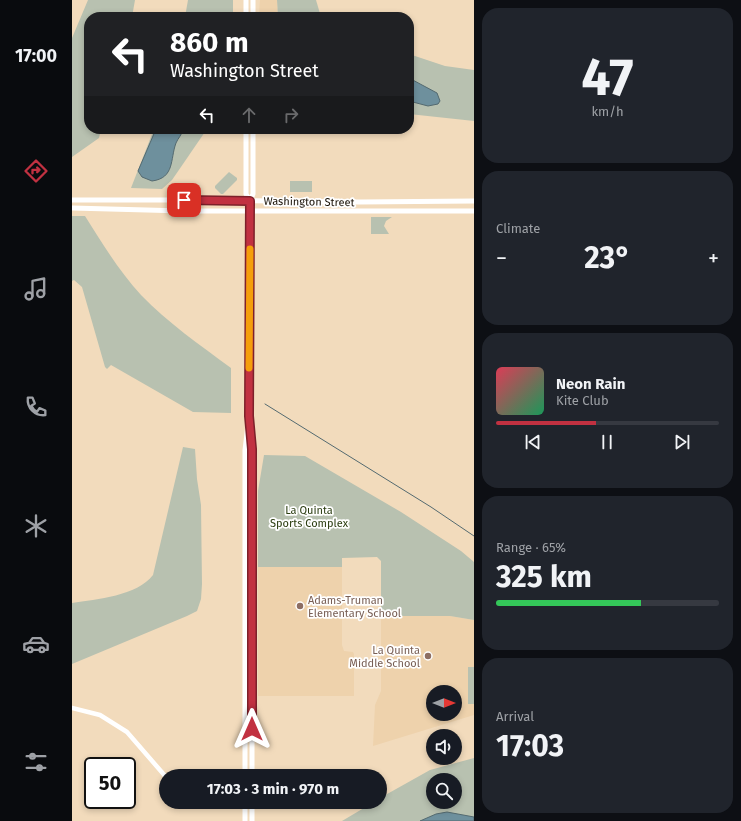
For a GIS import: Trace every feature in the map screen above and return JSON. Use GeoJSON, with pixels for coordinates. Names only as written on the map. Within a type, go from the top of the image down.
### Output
{"type":"FeatureCollection","features":[{"type":"Feature","properties":{"kind":"main road"},"geometry":{"type":"LineString","coordinates":[[246,0],[246,12]]}},
{"type":"Feature","properties":{"kind":"main road"},"geometry":{"type":"LineString","coordinates":[[253,0],[253,12]]}},
{"type":"Feature","properties":{"kind":"main road"},"geometry":{"type":"LineString","coordinates":[[246,134],[246,194],[250,201],[251,210],[249,416],[252,457],[252,769]]}},
{"type":"Feature","properties":{"kind":"main road"},"geometry":{"type":"LineString","coordinates":[[250,201],[253,194],[253,134]]}},
{"type":"Feature","properties":{"kind":"main road","name":"Washington Street"},"geometry":{"type":"LineString","coordinates":[[72,200],[474,201]]}},
{"type":"Feature","properties":{"kind":"main road","name":"Washington Street"},"geometry":{"type":"LineString","coordinates":[[72,208],[474,211]]}},
{"type":"Feature","properties":{"kind":"main road"},"geometry":{"type":"LineString","coordinates":[[245,769],[245,450],[249,416]]}},
{"type":"Feature","properties":{"kind":"main road"},"geometry":{"type":"LineString","coordinates":[[245,809],[245,821]]}},
{"type":"Feature","properties":{"kind":"main road"},"geometry":{"type":"LineString","coordinates":[[252,809],[252,821]]}},
{"type":"Feature","properties":{"kind":"street"},"geometry":{"type":"LineString","coordinates":[[72,708],[100,715],[127,732],[159,769]]}},
{"type":"Feature","properties":{"kind":"shaded area"},"geometry":{"type":"Polygon","coordinates":[[[260,0],[277,0],[278,12],[259,12],[260,0]]]}},
{"type":"Feature","properties":{"kind":"shaded area","name":"Adams-Truman Elementary School"},"geometry":{"type":"Polygon","coordinates":[[[258,567],[342,567],[342,645],[344,651],[353,652],[354,654],[354,696],[258,696],[258,567]]]}},
{"type":"Feature","properties":{"kind":"shaded area","name":"La Quinta Middle School"},"geometry":{"type":"Polygon","coordinates":[[[381,616],[450,616],[474,620],[474,715],[462,719],[462,685],[426,685],[426,721],[454,721],[373,746],[375,705],[381,691],[381,616]]]}},
{"type":"Feature","properties":{"kind":"green space"},"geometry":{"type":"Polygon","coordinates":[[[88,0],[135,0],[133,12],[84,12],[84,134],[100,134],[99,138],[72,157],[72,38],[88,0]]]}},
{"type":"Feature","properties":{"kind":"green space"},"geometry":{"type":"Polygon","coordinates":[[[188,0],[233,0],[233,12],[186,12],[188,0]]]}},
{"type":"Feature","properties":{"kind":"green space"},"geometry":{"type":"Polygon","coordinates":[[[277,0],[316,0],[320,12],[278,12],[277,0]]]}},
{"type":"Feature","properties":{"kind":"green space"},"geometry":{"type":"Polygon","coordinates":[[[414,56],[445,66],[474,70],[474,121],[414,115],[414,56]]]}},
{"type":"Feature","properties":{"kind":"green space"},"geometry":{"type":"Polygon","coordinates":[[[152,134],[204,134],[172,180],[162,189],[131,188],[152,134]]]}},
{"type":"Feature","properties":{"kind":"green space"},"geometry":{"type":"Polygon","coordinates":[[[229,172],[237,178],[237,180],[223,194],[221,194],[215,186],[229,172]]]}},
{"type":"Feature","properties":{"kind":"green space"},"geometry":{"type":"Polygon","coordinates":[[[290,181],[312,181],[312,192],[290,192],[290,181]]]}},
{"type":"Feature","properties":{"kind":"green space"},"geometry":{"type":"Polygon","coordinates":[[[72,216],[85,216],[118,267],[151,305],[184,333],[231,368],[231,413],[193,412],[111,365],[107,369],[105,367],[82,287],[74,280],[72,281],[72,216]]]}},
{"type":"Feature","properties":{"kind":"green space"},"geometry":{"type":"Polygon","coordinates":[[[371,217],[392,217],[386,221],[384,226],[389,234],[371,234],[371,217]]]}},
{"type":"Feature","properties":{"kind":"green space"},"geometry":{"type":"Polygon","coordinates":[[[183,447],[195,449],[197,479],[201,505],[202,584],[201,599],[197,611],[72,664],[72,603],[104,598],[127,592],[137,588],[153,575],[183,447]]]}},
{"type":"Feature","properties":{"kind":"green space","name":"La Quinta Sports Complex"},"geometry":{"type":"Polygon","coordinates":[[[264,455],[305,456],[401,512],[461,551],[474,562],[474,620],[450,616],[381,616],[381,561],[377,557],[342,558],[342,567],[258,567],[258,491],[264,455]]]}},
{"type":"Feature","properties":{"kind":"green space"},"geometry":{"type":"Polygon","coordinates":[[[468,667],[474,667],[474,704],[468,704],[468,667]]]}},
{"type":"Feature","properties":{"kind":"green space"},"geometry":{"type":"Polygon","coordinates":[[[474,758],[474,821],[342,821],[362,809],[387,809],[387,794],[430,770],[448,765],[462,765],[462,761],[474,758]]]}},
{"type":"Feature","properties":{"kind":"water"},"geometry":{"type":"Polygon","coordinates":[[[414,81],[437,93],[440,101],[438,104],[428,106],[414,102],[414,81]]]}},
{"type":"Feature","properties":{"kind":"water"},"geometry":{"type":"Polygon","coordinates":[[[154,134],[181,134],[176,143],[170,167],[165,176],[152,181],[142,177],[138,171],[154,134]]]}},
{"type":"Feature","properties":{"kind":"water"},"geometry":{"type":"Polygon","coordinates":[[[447,812],[474,817],[474,821],[420,821],[436,814],[447,812]]]}},
{"type":"Feature","properties":{"kind":"waterway"},"geometry":{"type":"LineString","coordinates":[[265,404],[431,507],[474,536]]}},
{"type":"Feature","properties":{"kind":"slow traffic"},"geometry":{"type":"LineString","coordinates":[[249,368],[250,249]]}},
{"type":"Feature","properties":{"kind":"place","name":"Adams-Truman Elementary School"},"geometry":{"type":"Point","coordinates":[300,606]}},
{"type":"Feature","properties":{"kind":"place","name":"La Quinta Middle School"},"geometry":{"type":"Point","coordinates":[428,656]}},
{"type":"Feature","properties":{"kind":"route"},"geometry":{"type":"LineString","coordinates":[[184,200],[250,201],[249,416],[252,449],[252,729]]}}]}
